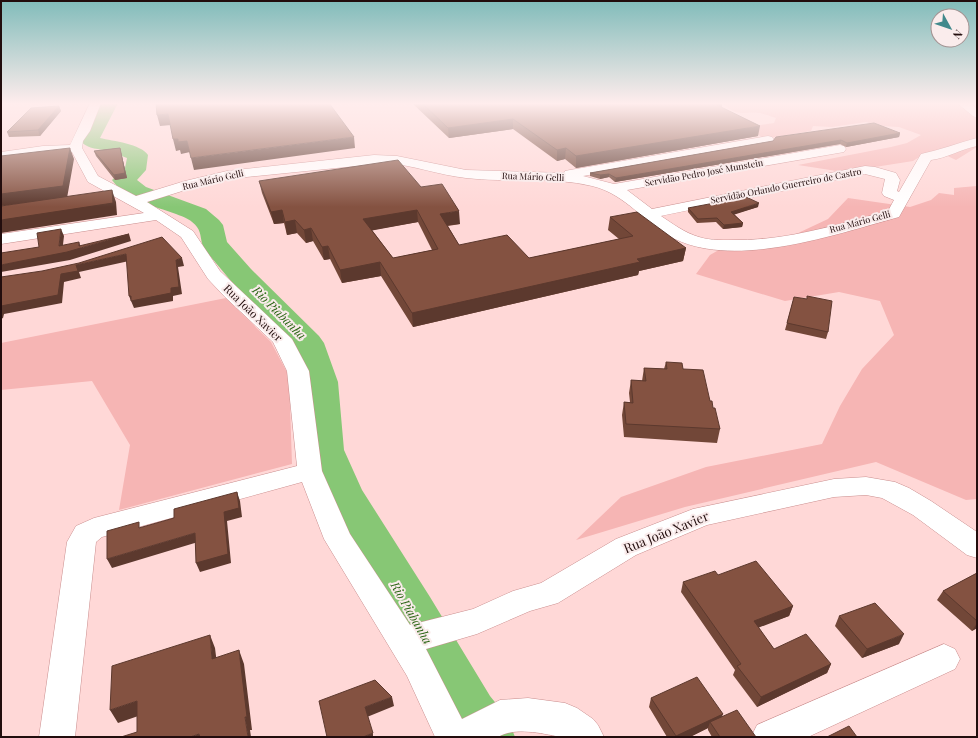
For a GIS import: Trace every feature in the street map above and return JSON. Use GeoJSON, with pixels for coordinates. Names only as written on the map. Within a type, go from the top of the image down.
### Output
{"type":"FeatureCollection","features":[{"type":"Feature","properties":{"kind":"street"},"geometry":{"type":"LineString","coordinates":[[1,156],[76,148],[77,141],[79,137]]}},
{"type":"Feature","properties":{"kind":"street"},"geometry":{"type":"LineString","coordinates":[[556,176],[768,140]]}},
{"type":"Feature","properties":{"kind":"street","name":"Rua Mário Gelli"},"geometry":{"type":"LineString","coordinates":[[100,199],[133,199],[162,193],[190,184],[241,173],[381,159],[403,160],[466,174],[556,176],[614,188],[623,192],[648,214],[677,235],[689,240],[718,245],[762,244],[801,237],[894,214],[926,157],[939,155],[959,146],[977,142]]}},
{"type":"Feature","properties":{"kind":"street","name":"Rua João Xavier"},"geometry":{"type":"LineString","coordinates":[[76,148],[93,179],[133,199],[183,230],[214,275],[231,293],[282,339],[288,348],[298,371],[310,471],[338,539],[404,641],[462,736]]}},
{"type":"Feature","properties":{"kind":"street","name":"Servidão Pedro José Munstein"},"geometry":{"type":"LineString","coordinates":[[614,188],[840,149]]}},
{"type":"Feature","properties":{"kind":"street","name":"Servidão Orlando Guerreiro de Castro"},"geometry":{"type":"LineString","coordinates":[[648,214],[865,170],[875,171],[891,176],[893,180],[890,193],[895,196],[904,197]]}},
{"type":"Feature","properties":{"kind":"street"},"geometry":{"type":"LineString","coordinates":[[1,239],[159,216]]}},
{"type":"Feature","properties":{"kind":"street"},"geometry":{"type":"LineString","coordinates":[[162,238],[183,230]]}},
{"type":"Feature","properties":{"kind":"street"},"geometry":{"type":"LineString","coordinates":[[57,737],[81,542],[86,534],[94,529],[310,471]]}},
{"type":"Feature","properties":{"kind":"street","name":"Rua João Xavier"},"geometry":{"type":"LineString","coordinates":[[404,641],[477,621],[524,600],[548,594],[626,547],[702,516],[834,488],[866,486],[886,490],[900,495],[922,508],[977,547]]}},
{"type":"Feature","properties":{"kind":"street"},"geometry":{"type":"LineString","coordinates":[[769,737],[944,659]]}},
{"type":"Feature","properties":{"kind":"street"},"geometry":{"type":"LineString","coordinates":[[462,736],[500,716],[528,715],[565,720],[581,731],[586,737]]}},
{"type":"Feature","properties":{"kind":"shaded area"},"geometry":{"type":"Polygon","coordinates":[[[917,137],[977,137],[977,147],[956,160],[939,152],[927,152],[913,161],[843,172],[798,165],[891,147],[907,143],[917,137]]]}},
{"type":"Feature","properties":{"kind":"shaded area"},"geometry":{"type":"Polygon","coordinates":[[[977,186],[977,499],[966,500],[876,462],[685,507],[576,540],[621,497],[706,467],[822,444],[840,406],[862,369],[894,335],[880,301],[839,292],[785,301],[696,274],[710,255],[731,243],[779,242],[828,219],[848,198],[910,207],[931,200],[939,193],[954,195],[954,188],[977,186]]]}},
{"type":"Feature","properties":{"kind":"shaded area"},"geometry":{"type":"Polygon","coordinates":[[[226,298],[271,342],[289,376],[292,464],[119,510],[130,445],[92,381],[1,390],[1,343],[226,298]]]}},
{"type":"Feature","properties":{"kind":"building"},"geometry":{"type":"Polygon","coordinates":[[[173,137],[351,137],[191,158],[187,141],[178,142],[178,139],[173,139],[173,137]]]}},
{"type":"Feature","properties":{"kind":"building"},"geometry":{"type":"Polygon","coordinates":[[[539,137],[690,137],[576,156],[566,148],[557,150],[539,137]]]}},
{"type":"Feature","properties":{"kind":"building"},"geometry":{"type":"Polygon","coordinates":[[[776,137],[876,137],[847,143],[841,140],[616,178],[609,174],[600,175],[590,173],[773,141],[776,137]]]}},
{"type":"Feature","properties":{"kind":"building"},"geometry":{"type":"Polygon","coordinates":[[[70,148],[63,186],[1,194],[1,156],[70,148]]]}},
{"type":"Feature","properties":{"kind":"building"},"geometry":{"type":"Polygon","coordinates":[[[120,148],[125,173],[114,175],[94,151],[120,148]]]}},
{"type":"Feature","properties":{"kind":"building"},"geometry":{"type":"Polygon","coordinates":[[[398,160],[421,187],[442,184],[459,211],[440,214],[459,245],[507,235],[529,258],[633,236],[610,217],[637,212],[686,248],[637,259],[640,262],[412,313],[380,262],[340,270],[328,246],[322,247],[311,228],[304,230],[295,220],[285,222],[282,210],[271,212],[259,181],[398,160]],[[417,210],[363,219],[393,258],[438,249],[417,210]]]}},
{"type":"Feature","properties":{"kind":"building"},"geometry":{"type":"Polygon","coordinates":[[[112,190],[113,203],[1,220],[1,206],[112,190]]]}},
{"type":"Feature","properties":{"kind":"building"},"geometry":{"type":"Polygon","coordinates":[[[746,197],[759,203],[731,212],[743,223],[724,225],[717,218],[698,219],[688,208],[746,197]]]}},
{"type":"Feature","properties":{"kind":"building"},"geometry":{"type":"Polygon","coordinates":[[[61,229],[59,246],[79,242],[79,246],[129,234],[67,252],[1,265],[1,253],[39,247],[37,233],[61,229]]]}},
{"type":"Feature","properties":{"kind":"building"},"geometry":{"type":"Polygon","coordinates":[[[162,237],[182,258],[176,260],[179,287],[171,288],[171,293],[131,301],[131,296],[129,296],[126,254],[76,265],[78,271],[61,274],[58,295],[1,306],[1,277],[42,271],[79,263],[162,237]]]}},
{"type":"Feature","properties":{"kind":"building"},"geometry":{"type":"Polygon","coordinates":[[[807,296],[832,301],[828,332],[787,323],[794,297],[807,299],[807,296]]]}},
{"type":"Feature","properties":{"kind":"building"},"geometry":{"type":"Polygon","coordinates":[[[666,362],[682,363],[683,369],[703,370],[710,401],[712,401],[713,408],[715,408],[720,429],[626,424],[624,402],[633,403],[631,380],[646,381],[644,368],[667,369],[666,362]]]}},
{"type":"Feature","properties":{"kind":"building"},"geometry":{"type":"Polygon","coordinates":[[[237,492],[239,508],[224,512],[228,554],[196,563],[195,533],[107,559],[107,531],[139,522],[139,528],[174,518],[174,509],[237,492]]]}},
{"type":"Feature","properties":{"kind":"building"},"geometry":{"type":"Polygon","coordinates":[[[756,561],[793,606],[754,621],[774,649],[806,634],[831,664],[761,697],[737,666],[741,664],[683,582],[715,571],[718,575],[756,561]]]}},
{"type":"Feature","properties":{"kind":"building"},"geometry":{"type":"Polygon","coordinates":[[[977,573],[977,621],[943,591],[977,573]]]}},
{"type":"Feature","properties":{"kind":"building"},"geometry":{"type":"Polygon","coordinates":[[[875,603],[904,634],[867,649],[839,616],[875,603]]]}},
{"type":"Feature","properties":{"kind":"building"},"geometry":{"type":"Polygon","coordinates":[[[210,635],[212,659],[239,650],[248,737],[200,737],[199,734],[190,737],[121,737],[137,732],[137,701],[110,710],[112,666],[210,635]]]}},
{"type":"Feature","properties":{"kind":"building"},"geometry":{"type":"Polygon","coordinates":[[[697,677],[723,714],[676,736],[651,698],[697,677]]]}},
{"type":"Feature","properties":{"kind":"building"},"geometry":{"type":"Polygon","coordinates":[[[375,680],[392,697],[365,707],[373,733],[363,737],[327,737],[319,701],[375,680]]]}},
{"type":"Feature","properties":{"kind":"building"},"geometry":{"type":"Polygon","coordinates":[[[737,710],[756,737],[720,737],[710,722],[737,710]]]}},
{"type":"Feature","properties":{"kind":"building"},"geometry":{"type":"Polygon","coordinates":[[[849,726],[857,737],[827,737],[849,726]]]}},
{"type":"Feature","properties":{"kind":"waterway","name":"Rio Piabanha"},"geometry":{"type":"LineString","coordinates":[[90,137],[89,139],[94,143],[113,146],[138,155],[135,170],[123,180],[138,192],[197,214],[210,225],[214,244],[241,275],[308,343],[321,382],[324,450],[343,495],[413,612],[470,715],[487,737]]}}]}
